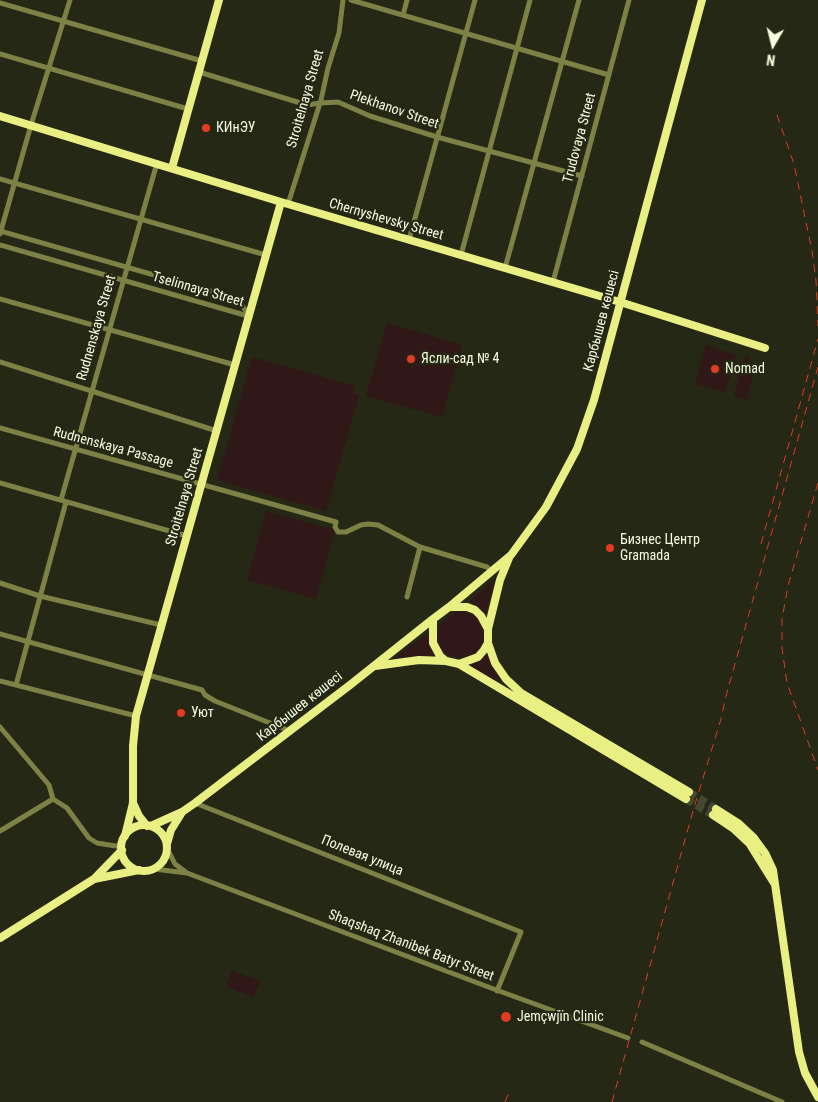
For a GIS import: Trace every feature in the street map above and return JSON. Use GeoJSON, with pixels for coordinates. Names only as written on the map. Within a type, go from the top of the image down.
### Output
{"type":"FeatureCollection","features":[{"type":"Feature","properties":{"kind":"main road"},"geometry":{"type":"LineString","coordinates":[[172,168],[219,0]]}},
{"type":"Feature","properties":{"kind":"main road","name":"Карбышев көшесі"},"geometry":{"type":"LineString","coordinates":[[449,607],[492,572],[510,554],[546,507],[577,449],[594,400],[702,0]]}},
{"type":"Feature","properties":{"kind":"main road","name":"Chernyshevsky Street"},"geometry":{"type":"LineString","coordinates":[[0,116],[284,203],[620,302],[765,348]]}},
{"type":"Feature","properties":{"kind":"main road","name":"Stroitelnaya Street"},"geometry":{"type":"LineString","coordinates":[[125,836],[133,803],[133,746],[136,716],[248,316],[284,203]]}},
{"type":"Feature","properties":{"kind":"main road"},"geometry":{"type":"LineString","coordinates":[[373,666],[419,660],[446,660],[459,664],[688,796],[521,693],[506,680],[495,662],[488,643],[488,629],[500,580],[510,554]]}},
{"type":"Feature","properties":{"kind":"main road"},"geometry":{"type":"LineString","coordinates":[[446,660],[436,651],[433,643],[433,619],[449,607],[467,607],[475,610],[481,616],[488,629]]}},
{"type":"Feature","properties":{"kind":"main road","name":"Карбышев көшесі"},"geometry":{"type":"LineString","coordinates":[[182,812],[290,731],[433,619]]}},
{"type":"Feature","properties":{"kind":"main road"},"geometry":{"type":"LineString","coordinates":[[459,664],[478,657],[488,643]]}},
{"type":"Feature","properties":{"kind":"main road"},"geometry":{"type":"LineString","coordinates":[[133,803],[139,816],[149,826],[162,833],[167,846]]}},
{"type":"Feature","properties":{"kind":"main road"},"geometry":{"type":"LineString","coordinates":[[94,880],[139,870],[154,869],[164,860],[171,830],[182,812]]}},
{"type":"Feature","properties":{"kind":"main road"},"geometry":{"type":"LineString","coordinates":[[0,938],[94,880],[122,849],[125,836],[134,828],[149,826],[182,812]]}},
{"type":"Feature","properties":{"kind":"main road"},"geometry":{"type":"LineString","coordinates":[[715,812],[738,823],[754,838],[765,853],[773,870],[799,1052],[805,1073],[818,1097]]}},
{"type":"Feature","properties":{"kind":"main road"},"geometry":{"type":"LineString","coordinates":[[122,849],[127,863],[139,870]]}},
{"type":"Feature","properties":{"kind":"street"},"geometry":{"type":"LineString","coordinates":[[0,232],[70,0]]}},
{"type":"Feature","properties":{"kind":"street","name":"Stroitelnaya Street"},"geometry":{"type":"LineString","coordinates":[[284,203],[320,102],[339,33],[343,0]]}},
{"type":"Feature","properties":{"kind":"street"},"geometry":{"type":"LineString","coordinates":[[351,0],[609,75]]}},
{"type":"Feature","properties":{"kind":"street"},"geometry":{"type":"LineString","coordinates":[[403,15],[407,0]]}},
{"type":"Feature","properties":{"kind":"street"},"geometry":{"type":"LineString","coordinates":[[409,240],[475,0]]}},
{"type":"Feature","properties":{"kind":"street"},"geometry":{"type":"LineString","coordinates":[[461,255],[530,0]]}},
{"type":"Feature","properties":{"kind":"street"},"geometry":{"type":"LineString","coordinates":[[506,268],[579,0]]}},
{"type":"Feature","properties":{"kind":"street","name":"Trudovaya Street"},"geometry":{"type":"LineString","coordinates":[[553,282],[629,0]]}},
{"type":"Feature","properties":{"kind":"street"},"geometry":{"type":"LineString","coordinates":[[0,2],[202,61]]}},
{"type":"Feature","properties":{"kind":"street"},"geometry":{"type":"LineString","coordinates":[[0,54],[188,109]]}},
{"type":"Feature","properties":{"kind":"street","name":"Plekhanov Street"},"geometry":{"type":"LineString","coordinates":[[199,72],[307,105],[320,102],[338,102],[370,116],[438,137],[582,176]]}},
{"type":"Feature","properties":{"kind":"street","name":"Rudnenskaya Street"},"geometry":{"type":"LineString","coordinates":[[16,685],[76,450],[157,163]]}},
{"type":"Feature","properties":{"kind":"street"},"geometry":{"type":"LineString","coordinates":[[0,179],[266,255]]}},
{"type":"Feature","properties":{"kind":"street","name":"Tselinnaya Street"},"geometry":{"type":"LineString","coordinates":[[0,232],[238,299],[248,316]]}},
{"type":"Feature","properties":{"kind":"street","name":"Tselinnaya Street"},"geometry":{"type":"LineString","coordinates":[[0,246],[248,316]]}},
{"type":"Feature","properties":{"kind":"street"},"geometry":{"type":"LineString","coordinates":[[0,299],[235,365]]}},
{"type":"Feature","properties":{"kind":"street"},"geometry":{"type":"LineString","coordinates":[[0,362],[217,431]]}},
{"type":"Feature","properties":{"kind":"street","name":"Rudnenskaya Passage"},"geometry":{"type":"LineString","coordinates":[[0,428],[336,522],[335,527],[338,532],[346,532],[361,525],[378,526],[420,547]]}},
{"type":"Feature","properties":{"kind":"street"},"geometry":{"type":"LineString","coordinates":[[0,483],[187,536]]}},
{"type":"Feature","properties":{"kind":"street"},"geometry":{"type":"LineString","coordinates":[[407,598],[420,547],[487,567],[492,572]]}},
{"type":"Feature","properties":{"kind":"street"},"geometry":{"type":"LineString","coordinates":[[0,583],[40,596],[162,625]]}},
{"type":"Feature","properties":{"kind":"street"},"geometry":{"type":"LineString","coordinates":[[0,634],[202,690],[205,695],[215,701],[290,731]]}},
{"type":"Feature","properties":{"kind":"street"},"geometry":{"type":"LineString","coordinates":[[0,681],[136,716]]}},
{"type":"Feature","properties":{"kind":"street"},"geometry":{"type":"LineString","coordinates":[[0,727],[49,785],[52,799],[67,808],[89,838],[97,843],[122,849]]}},
{"type":"Feature","properties":{"kind":"street"},"geometry":{"type":"LineString","coordinates":[[0,831],[52,799]]}},
{"type":"Feature","properties":{"kind":"street","name":"Полевая улица"},"geometry":{"type":"LineString","coordinates":[[195,802],[520,932],[497,991]]}},
{"type":"Feature","properties":{"kind":"street","name":"Shaqshaq Zhanibek Batyr Street"},"geometry":{"type":"LineString","coordinates":[[167,846],[175,864],[187,873]]}},
{"type":"Feature","properties":{"kind":"street","name":"Shaqshaq Zhanibek Batyr Street"},"geometry":{"type":"LineString","coordinates":[[154,869],[187,873],[497,991],[628,1038]]}},
{"type":"Feature","properties":{"kind":"street"},"geometry":{"type":"LineString","coordinates":[[642,1042],[782,1102]]}},
{"type":"Feature","properties":{"kind":"shaded area"},"geometry":{"type":"Polygon","coordinates":[[[387,323],[462,345],[442,417],[366,396],[387,323]]]}},
{"type":"Feature","properties":{"kind":"shaded area","name":"Nomad"},"geometry":{"type":"Polygon","coordinates":[[[706,345],[736,355],[725,392],[695,384],[706,345]]]}},
{"type":"Feature","properties":{"kind":"shaded area","name":"Nomad"},"geometry":{"type":"Polygon","coordinates":[[[745,355],[750,357],[748,366],[755,368],[747,400],[734,396],[745,355]]]}},
{"type":"Feature","properties":{"kind":"shaded area"},"geometry":{"type":"Polygon","coordinates":[[[252,357],[355,386],[353,393],[359,395],[326,511],[217,480],[252,357]]]}},
{"type":"Feature","properties":{"kind":"shaded area"},"geometry":{"type":"Polygon","coordinates":[[[266,511],[335,530],[316,599],[247,580],[266,511]]]}},
{"type":"Feature","properties":{"kind":"shaded area"},"geometry":{"type":"Polygon","coordinates":[[[495,579],[486,614],[476,605],[469,602],[495,579]]]}},
{"type":"Feature","properties":{"kind":"shaded area"},"geometry":{"type":"Polygon","coordinates":[[[458,610],[472,612],[478,617],[485,631],[481,647],[467,657],[459,658],[443,652],[438,645],[436,637],[439,625],[458,610]]]}},
{"type":"Feature","properties":{"kind":"shaded area"},"geometry":{"type":"Polygon","coordinates":[[[427,634],[434,655],[394,658],[427,634]]]}},
{"type":"Feature","properties":{"kind":"shaded area"},"geometry":{"type":"Polygon","coordinates":[[[488,652],[501,676],[495,680],[470,666],[488,652]]]}},
{"type":"Feature","properties":{"kind":"shaded area"},"geometry":{"type":"Polygon","coordinates":[[[232,971],[260,981],[254,997],[226,987],[232,971]]]}},
{"type":"Feature","properties":{"kind":"tunnel"},"geometry":{"type":"LineString","coordinates":[[689,792],[716,809]]}},
{"type":"Feature","properties":{"kind":"tunnel"},"geometry":{"type":"LineString","coordinates":[[686,799],[713,815]]}},
{"type":"Feature","properties":{"kind":"railway"},"geometry":{"type":"LineString","coordinates":[[777,115],[794,164],[812,251],[816,280],[818,326]]}},
{"type":"Feature","properties":{"kind":"railway"},"geometry":{"type":"LineString","coordinates":[[761,544],[818,339]]}},
{"type":"Feature","properties":{"kind":"railway"},"geometry":{"type":"LineString","coordinates":[[612,1102],[693,811],[721,719],[818,367]]}},
{"type":"Feature","properties":{"kind":"railway"},"geometry":{"type":"LineString","coordinates":[[818,483],[788,586],[782,619],[782,648],[787,683],[818,770]]}},
{"type":"Feature","properties":{"kind":"railway"},"geometry":{"type":"LineString","coordinates":[[505,1102],[509,1092]]}},
{"type":"Feature","properties":{"kind":"place","name":"КИнЭУ"},"geometry":{"type":"Point","coordinates":[206,128]}},
{"type":"Feature","properties":{"kind":"place","name":"Ясли-сад № 4"},"geometry":{"type":"Point","coordinates":[411,359]}},
{"type":"Feature","properties":{"kind":"place","name":"Nomad"},"geometry":{"type":"Point","coordinates":[715,369]}},
{"type":"Feature","properties":{"kind":"place","name":"Бизнес Центр Gramada"},"geometry":{"type":"Point","coordinates":[610,548]}},
{"type":"Feature","properties":{"kind":"place","name":"Уют"},"geometry":{"type":"Point","coordinates":[181,713]}},
{"type":"Feature","properties":{"kind":"place","name":"Jemçwjïn Clinic"},"geometry":{"type":"Point","coordinates":[506,1017]}}]}
